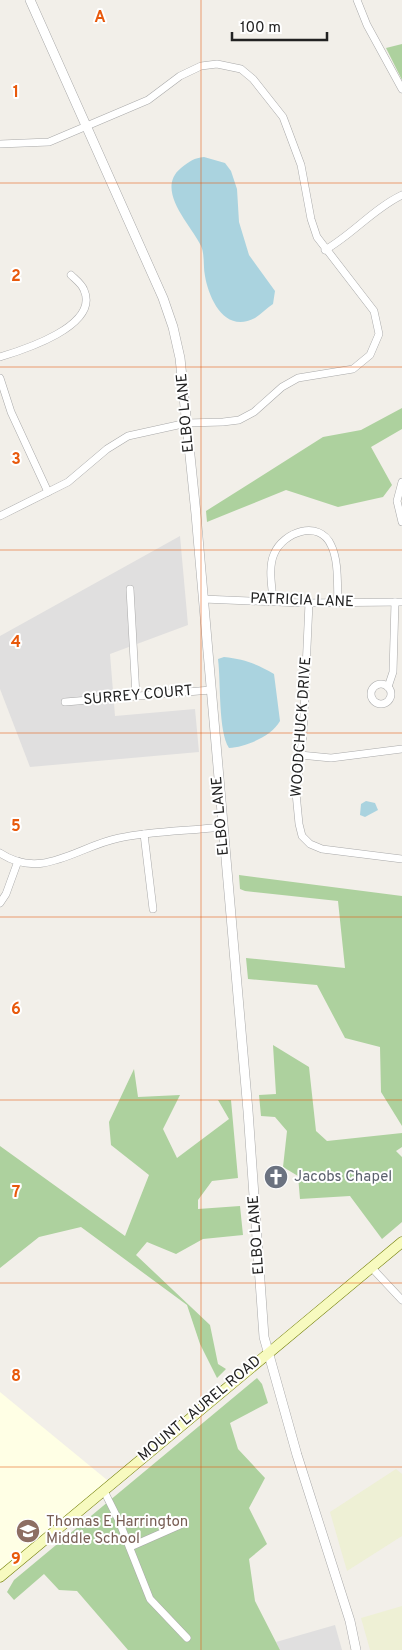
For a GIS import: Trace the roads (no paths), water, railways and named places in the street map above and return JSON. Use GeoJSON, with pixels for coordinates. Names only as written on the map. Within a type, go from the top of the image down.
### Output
{"type":"FeatureCollection","features":[{"type":"Feature","properties":{"kind":"main road","name":"MOUNT LAUREL ROAD"},"geometry":{"type":"LineString","coordinates":[[0,1577],[267,1352],[402,1242]]}},
{"type":"Feature","properties":{"kind":"street","name":"ELBO LANE"},"geometry":{"type":"LineString","coordinates":[[30,0],[168,313],[178,343],[187,423],[246,1079],[267,1352],[341,1592],[356,1650]]}},
{"type":"Feature","properties":{"kind":"street"},"geometry":{"type":"LineString","coordinates":[[357,0],[367,26],[402,89]]}},
{"type":"Feature","properties":{"kind":"street"},"geometry":{"type":"LineString","coordinates":[[0,144],[49,142],[86,128],[155,96],[180,76],[194,69],[218,64],[241,69],[253,79],[278,110],[286,124],[301,165],[314,228],[325,250],[358,288],[378,319],[379,334],[370,355],[359,365],[345,372],[314,374],[289,382],[254,412],[238,420],[187,423],[135,433],[120,439],[68,482],[0,516]]}},
{"type":"Feature","properties":{"kind":"street"},"geometry":{"type":"LineString","coordinates":[[325,250],[402,195]]}},
{"type":"Feature","properties":{"kind":"street"},"geometry":{"type":"LineString","coordinates":[[0,357],[53,336],[76,320],[84,309],[86,296],[83,287],[71,275]]}},
{"type":"Feature","properties":{"kind":"street"},"geometry":{"type":"LineString","coordinates":[[0,378],[11,412],[48,492]]}},
{"type":"Feature","properties":{"kind":"street"},"geometry":{"type":"LineString","coordinates":[[402,482],[397,501],[402,522]]}},
{"type":"Feature","properties":{"kind":"street"},"geometry":{"type":"LineString","coordinates":[[273,600],[271,563],[275,552],[292,536],[312,530],[324,534],[332,545],[338,602]]}},
{"type":"Feature","properties":{"kind":"street"},"geometry":{"type":"LineString","coordinates":[[130,589],[136,696]]}},
{"type":"Feature","properties":{"kind":"street","name":"PATRICIA LANE"},"geometry":{"type":"LineString","coordinates":[[203,600],[273,600],[309,603],[398,602]]}},
{"type":"Feature","properties":{"kind":"street"},"geometry":{"type":"LineString","coordinates":[[388,687],[393,672],[398,602]]}},
{"type":"Feature","properties":{"kind":"street","name":"WOODCHUCK DRIVE"},"geometry":{"type":"LineString","coordinates":[[309,603],[297,802],[300,830],[306,840],[322,849],[402,859]]}},
{"type":"Feature","properties":{"kind":"street","name":"SURREY COURT"},"geometry":{"type":"LineString","coordinates":[[65,702],[211,690]]}},
{"type":"Feature","properties":{"kind":"street"},"geometry":{"type":"LineString","coordinates":[[300,755],[331,758],[402,749]]}},
{"type":"Feature","properties":{"kind":"street"},"geometry":{"type":"LineString","coordinates":[[0,853],[18,861],[37,865],[55,862],[110,840],[144,834],[222,827]]}},
{"type":"Feature","properties":{"kind":"street"},"geometry":{"type":"LineString","coordinates":[[144,834],[153,909]]}},
{"type":"Feature","properties":{"kind":"street"},"geometry":{"type":"LineString","coordinates":[[0,903],[6,894],[18,861]]}},
{"type":"Feature","properties":{"kind":"street"},"geometry":{"type":"LineString","coordinates":[[371,1267],[402,1300]]}},
{"type":"Feature","properties":{"kind":"street"},"geometry":{"type":"LineString","coordinates":[[104,1491],[130,1547],[150,1598],[187,1638]]}},
{"type":"Feature","properties":{"kind":"street"},"geometry":{"type":"LineString","coordinates":[[130,1547],[180,1525]]}},
{"type":"Feature","properties":{"kind":"water"},"geometry":{"type":"Polygon","coordinates":[[[204,157],[225,163],[231,171],[237,189],[239,222],[249,255],[275,291],[273,304],[255,318],[244,322],[227,318],[215,304],[207,285],[201,246],[173,197],[171,187],[174,177],[181,168],[190,162],[204,157]]]}},
{"type":"Feature","properties":{"kind":"water"},"geometry":{"type":"Polygon","coordinates":[[[224,657],[250,662],[274,674],[280,721],[271,731],[258,740],[229,748],[223,730],[218,659],[224,657]]]}},
{"type":"Feature","properties":{"kind":"water"},"geometry":{"type":"Polygon","coordinates":[[[366,801],[375,803],[378,810],[365,817],[360,815],[361,804],[366,801]]]}},
{"type":"Feature","properties":{"kind":"place","name":"Jacobs Chapel"},"geometry":{"type":"Point","coordinates":[276,1177]}},
{"type":"Feature","properties":{"kind":"place","name":"Thomas E Harrington Middle School"},"geometry":{"type":"Point","coordinates":[28,1531]}}]}
